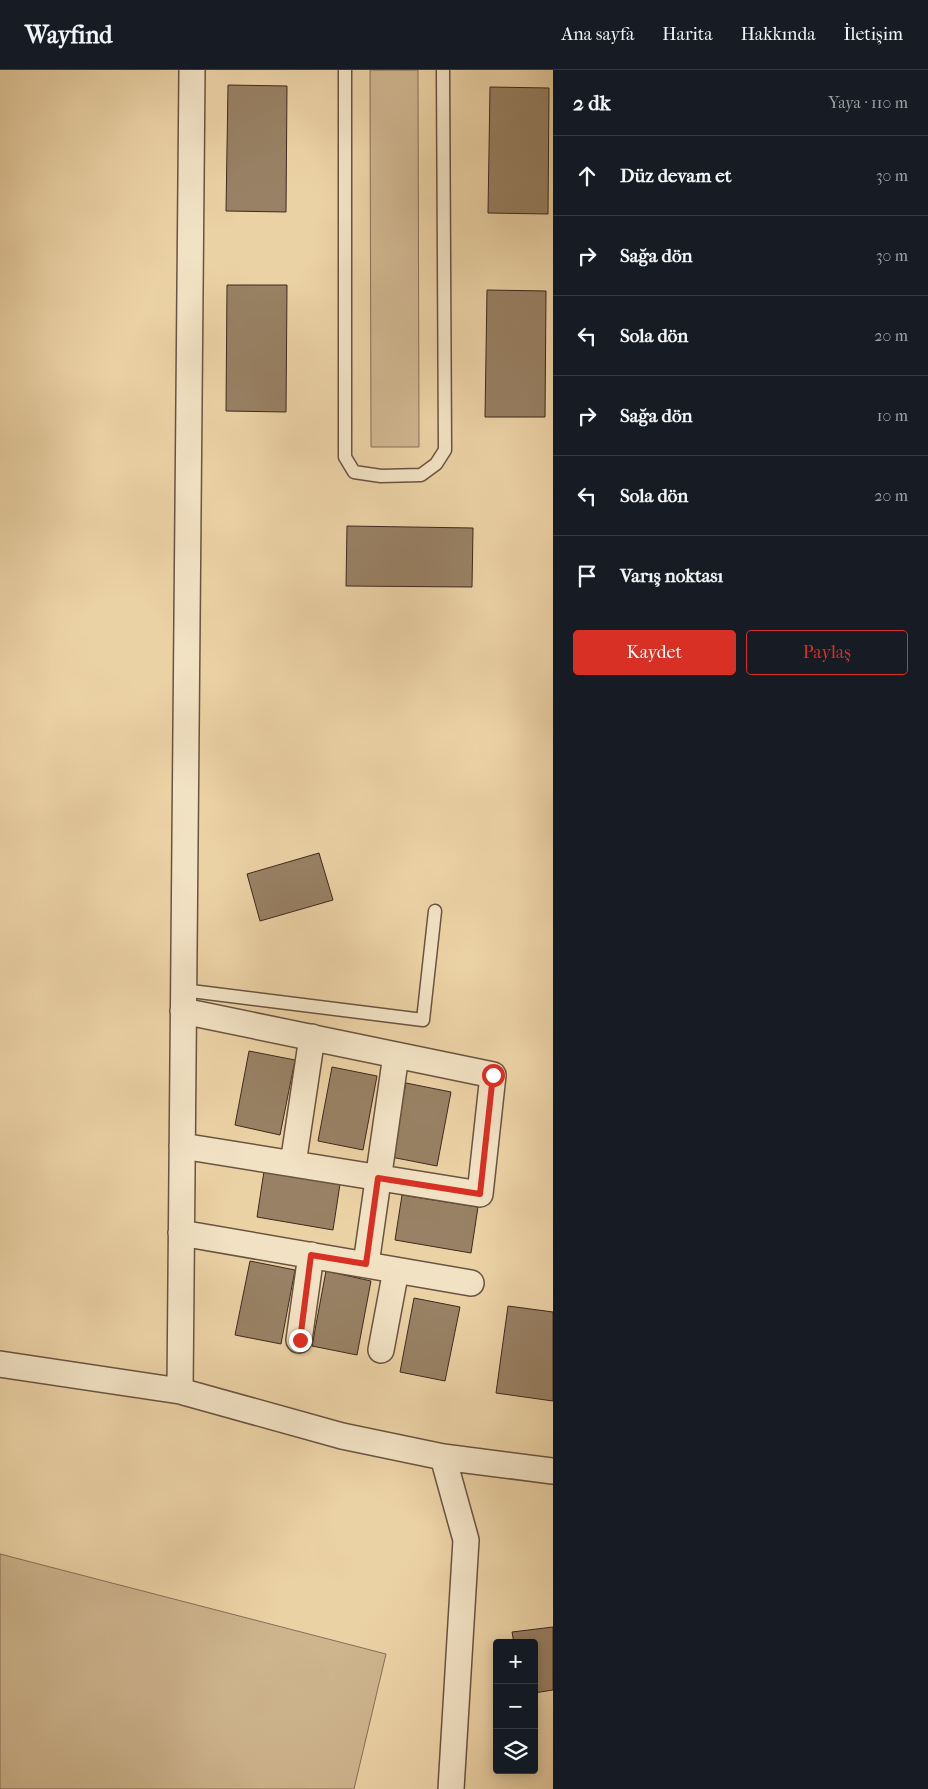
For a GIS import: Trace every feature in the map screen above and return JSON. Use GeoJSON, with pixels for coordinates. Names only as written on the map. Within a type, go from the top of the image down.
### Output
{"type":"FeatureCollection","features":[{"type":"Feature","properties":{"kind":"street"},"geometry":{"type":"LineString","coordinates":[[180,1391],[192,70]]}},
{"type":"Feature","properties":{"kind":"street"},"geometry":{"type":"LineString","coordinates":[[182,1146],[480,1194],[493,1075],[312,1037],[183,1000]]}},
{"type":"Feature","properties":{"kind":"street"},"geometry":{"type":"LineString","coordinates":[[293,1164],[312,1037]]}},
{"type":"Feature","properties":{"kind":"street"},"geometry":{"type":"LineString","coordinates":[[366,1264],[396,1055]]}},
{"type":"Feature","properties":{"kind":"street"},"geometry":{"type":"LineString","coordinates":[[181,1232],[471,1283]]}},
{"type":"Feature","properties":{"kind":"street"},"geometry":{"type":"LineString","coordinates":[[300,1340],[311,1255]]}},
{"type":"Feature","properties":{"kind":"street"},"geometry":{"type":"LineString","coordinates":[[381,1350],[396,1270]]}},
{"type":"Feature","properties":{"kind":"street"},"geometry":{"type":"LineString","coordinates":[[0,1364],[180,1391],[342,1436],[443,1457],[553,1472]]}},
{"type":"Feature","properties":{"kind":"street"},"geometry":{"type":"LineString","coordinates":[[443,1457],[466,1540],[451,1789]]}},
{"type":"Feature","properties":{"kind":"lane"},"geometry":{"type":"LineString","coordinates":[[345,70],[345,457],[354,472],[381,476],[421,475],[436,464],[446,450],[443,70]]}},
{"type":"Feature","properties":{"kind":"lane"},"geometry":{"type":"LineString","coordinates":[[183,1000],[423,1020],[435,911]]}},
{"type":"Feature","properties":{"kind":"shaded area"},"geometry":{"type":"Polygon","coordinates":[[[370,70],[418,70],[419,447],[371,447],[370,70]]]}},
{"type":"Feature","properties":{"kind":"shaded area"},"geometry":{"type":"Polygon","coordinates":[[[0,1554],[386,1654],[354,1789],[0,1789],[0,1554]]]}},
{"type":"Feature","properties":{"kind":"building"},"geometry":{"type":"Polygon","coordinates":[[[228,85],[287,86],[286,212],[226,211],[228,85]]]}},
{"type":"Feature","properties":{"kind":"building"},"geometry":{"type":"Polygon","coordinates":[[[490,87],[549,88],[548,214],[488,213],[490,87]]]}},
{"type":"Feature","properties":{"kind":"building"},"geometry":{"type":"Polygon","coordinates":[[[227,285],[287,285],[286,412],[226,411],[227,285]]]}},
{"type":"Feature","properties":{"kind":"building"},"geometry":{"type":"Polygon","coordinates":[[[487,290],[546,291],[545,417],[485,417],[487,290]]]}},
{"type":"Feature","properties":{"kind":"building"},"geometry":{"type":"Polygon","coordinates":[[[347,526],[473,528],[472,587],[346,586],[347,526]]]}},
{"type":"Feature","properties":{"kind":"building"},"geometry":{"type":"Polygon","coordinates":[[[319,853],[333,900],[260,921],[247,874],[319,853]]]}},
{"type":"Feature","properties":{"kind":"building"},"geometry":{"type":"Polygon","coordinates":[[[249,1051],[295,1060],[280,1135],[235,1125],[249,1051]]]}},
{"type":"Feature","properties":{"kind":"building"},"geometry":{"type":"Polygon","coordinates":[[[332,1067],[377,1076],[363,1150],[318,1141],[332,1067]]]}},
{"type":"Feature","properties":{"kind":"building"},"geometry":{"type":"Polygon","coordinates":[[[406,1083],[451,1092],[437,1166],[391,1157],[406,1083]]]}},
{"type":"Feature","properties":{"kind":"building"},"geometry":{"type":"Polygon","coordinates":[[[264,1171],[340,1184],[333,1230],[257,1217],[264,1171]]]}},
{"type":"Feature","properties":{"kind":"building"},"geometry":{"type":"Polygon","coordinates":[[[402,1195],[478,1207],[471,1253],[395,1240],[402,1195]]]}},
{"type":"Feature","properties":{"kind":"building"},"geometry":{"type":"Polygon","coordinates":[[[250,1261],[295,1270],[281,1344],[235,1335],[250,1261]]]}},
{"type":"Feature","properties":{"kind":"building"},"geometry":{"type":"Polygon","coordinates":[[[326,1271],[371,1281],[357,1355],[312,1346],[326,1271]]]}},
{"type":"Feature","properties":{"kind":"building"},"geometry":{"type":"Polygon","coordinates":[[[414,1298],[460,1307],[445,1381],[400,1372],[414,1298]]]}},
{"type":"Feature","properties":{"kind":"building"},"geometry":{"type":"Polygon","coordinates":[[[508,1306],[553,1312],[553,1401],[496,1393],[508,1306]]]}},
{"type":"Feature","properties":{"kind":"building"},"geometry":{"type":"Polygon","coordinates":[[[553,1627],[553,1690],[538,1692],[538,1639],[513,1639],[512,1632],[553,1627]]]}},
{"type":"Feature","properties":{"kind":"route"},"geometry":{"type":"LineString","coordinates":[[300,1340],[311,1255],[366,1264],[378,1178],[480,1194],[493,1075]]}}]}
